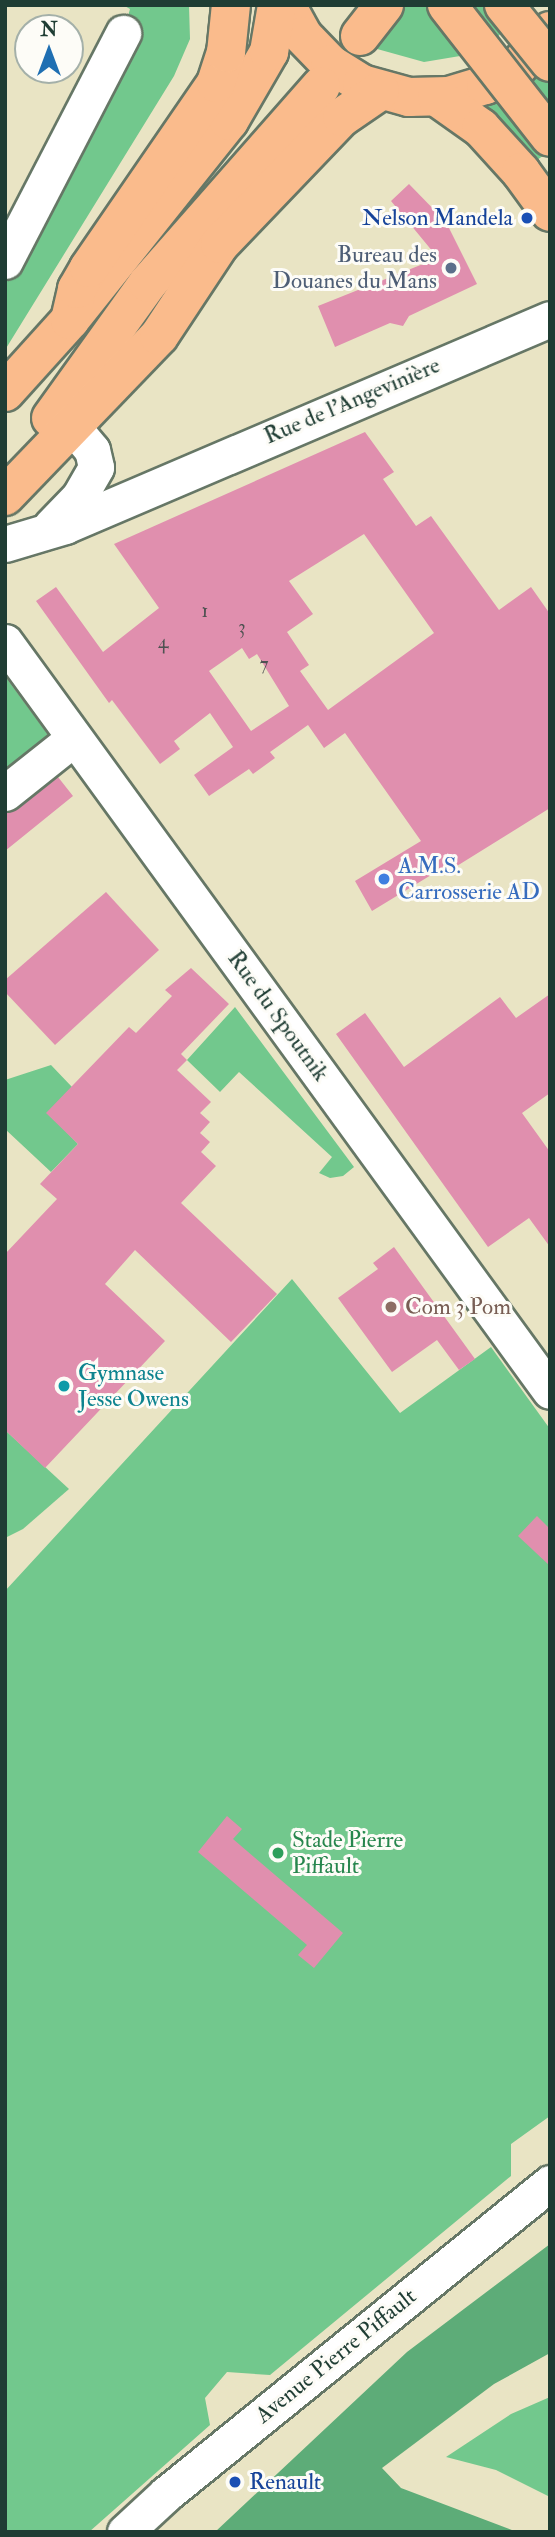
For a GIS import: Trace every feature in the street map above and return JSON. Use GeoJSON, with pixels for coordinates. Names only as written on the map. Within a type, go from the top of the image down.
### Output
{"type":"FeatureCollection","features":[{"type":"Feature","properties":{"kind":"main road"},"geometry":{"type":"LineString","coordinates":[[70,320],[77,289],[89,268],[216,83],[226,53],[231,5]]}},
{"type":"Feature","properties":{"kind":"main road"},"geometry":{"type":"LineString","coordinates":[[5,392],[70,320],[247,95],[269,52],[277,5]]}},
{"type":"Feature","properties":{"kind":"main road"},"geometry":{"type":"LineString","coordinates":[[286,5],[303,36],[324,59],[380,91],[437,97],[468,92],[503,76],[550,31]]}},
{"type":"Feature","properties":{"kind":"main road"},"geometry":{"type":"LineString","coordinates":[[359,36],[384,5]]}},
{"type":"Feature","properties":{"kind":"main road"},"geometry":{"type":"LineString","coordinates":[[447,5],[550,137]]}},
{"type":"Feature","properties":{"kind":"main road"},"geometry":{"type":"LineString","coordinates":[[504,5],[550,62]]}},
{"type":"Feature","properties":{"kind":"main road"},"geometry":{"type":"LineString","coordinates":[[5,496],[65,417],[148,283],[321,86]]}},
{"type":"Feature","properties":{"kind":"main road"},"geometry":{"type":"LineString","coordinates":[[5,473],[65,417],[132,364],[185,303],[220,244],[342,117],[380,91]]}},
{"type":"Feature","properties":{"kind":"main road"},"geometry":{"type":"LineString","coordinates":[[437,97],[481,128],[521,172],[550,212]]}},
{"type":"Feature","properties":{"kind":"main road"},"geometry":{"type":"LineString","coordinates":[[5,412],[59,355],[148,283]]}},
{"type":"Feature","properties":{"kind":"street"},"geometry":{"type":"LineString","coordinates":[[5,261],[123,33]]}},
{"type":"Feature","properties":{"kind":"street","name":"Rue de l'Angevinière"},"geometry":{"type":"LineString","coordinates":[[5,544],[58,527],[159,486],[549,318]]}},
{"type":"Feature","properties":{"kind":"street"},"geometry":{"type":"LineString","coordinates":[[65,417],[92,450],[96,467],[159,486]]}},
{"type":"Feature","properties":{"kind":"street","name":"Rue de l'Angevinière"},"geometry":{"type":"LineString","coordinates":[[58,527],[96,467]]}},
{"type":"Feature","properties":{"kind":"street","name":"Rue du Spoutnik"},"geometry":{"type":"LineString","coordinates":[[5,642],[550,1391]]}},
{"type":"Feature","properties":{"kind":"street"},"geometry":{"type":"LineString","coordinates":[[5,793],[73,739]]}},
{"type":"Feature","properties":{"kind":"street","name":"Avenue Pierre Piffault"},"geometry":{"type":"LineString","coordinates":[[125,2532],[166,2494],[550,2183]]}},
{"type":"Feature","properties":{"kind":"green space"},"geometry":{"type":"Polygon","coordinates":[[[123,5],[189,5],[190,39],[174,76],[5,350],[5,252],[123,33],[130,9],[123,5]]]}},
{"type":"Feature","properties":{"kind":"green space"},"geometry":{"type":"Polygon","coordinates":[[[403,5],[527,5],[492,43],[466,55],[424,62],[370,47],[403,5]]]}},
{"type":"Feature","properties":{"kind":"green space"},"geometry":{"type":"Polygon","coordinates":[[[550,55],[550,151],[527,167],[470,107],[550,55]]]}},
{"type":"Feature","properties":{"kind":"green space"},"geometry":{"type":"Polygon","coordinates":[[[5,676],[49,736],[5,771],[5,676]]]}},
{"type":"Feature","properties":{"kind":"green space"},"geometry":{"type":"Polygon","coordinates":[[[235,1007],[354,1167],[343,1176],[330,1178],[319,1173],[332,1157],[239,1072],[220,1092],[187,1060],[235,1007]]]}},
{"type":"Feature","properties":{"kind":"green space"},"geometry":{"type":"Polygon","coordinates":[[[51,1065],[72,1087],[48,1113],[78,1144],[51,1172],[5,1129],[5,1080],[51,1065]]]}},
{"type":"Feature","properties":{"kind":"green space","name":"Stade Pierre Piffault"},"geometry":{"type":"Polygon","coordinates":[[[292,1279],[400,1413],[491,1347],[550,1429],[550,2116],[511,2144],[511,2176],[270,2375],[227,2372],[205,2398],[210,2425],[89,2532],[5,2532],[5,1591],[292,1279]]]}},
{"type":"Feature","properties":{"kind":"green space"},"geometry":{"type":"Polygon","coordinates":[[[5,1430],[69,1489],[23,1529],[5,1538],[5,1430]]]}},
{"type":"Feature","properties":{"kind":"green space"},"geometry":{"type":"Polygon","coordinates":[[[550,2244],[550,2353],[494,2384],[382,2468],[401,2488],[517,2532],[215,2532],[407,2352],[550,2244]]]}},
{"type":"Feature","properties":{"kind":"green space"},"geometry":{"type":"Polygon","coordinates":[[[550,2397],[550,2497],[496,2470],[446,2457],[511,2414],[550,2397]]]}},
{"type":"Feature","properties":{"kind":"building","name":"Bureau des Douanes du Mans"},"geometry":{"type":"Polygon","coordinates":[[[409,184],[446,222],[477,284],[409,316],[403,326],[390,323],[335,347],[318,306],[438,258],[391,201],[409,184]]]}},
{"type":"Feature","properties":{"kind":"building"},"geometry":{"type":"Polygon","coordinates":[[[365,432],[394,472],[383,479],[416,526],[431,516],[499,610],[531,587],[550,614],[550,808],[444,874],[441,869],[372,911],[355,881],[421,841],[345,733],[324,748],[308,725],[270,752],[275,758],[253,774],[249,769],[209,796],[194,775],[233,747],[210,713],[174,741],[180,749],[160,764],[112,700],[109,703],[36,601],[56,587],[103,652],[159,608],[114,544],[365,432]],[[364,534],[289,581],[313,614],[287,632],[309,665],[300,671],[328,710],[434,633],[364,534]],[[242,648],[209,671],[251,731],[289,706],[257,654],[249,659],[242,648]]]}},
{"type":"Feature","properties":{"kind":"building"},"geometry":{"type":"Polygon","coordinates":[[[58,777],[73,796],[5,851],[5,813],[18,809],[58,777]]]}},
{"type":"Feature","properties":{"kind":"building"},"geometry":{"type":"Polygon","coordinates":[[[106,892],[159,950],[55,1045],[5,992],[5,980],[106,892]]]}},
{"type":"Feature","properties":{"kind":"building"},"geometry":{"type":"Polygon","coordinates":[[[191,968],[229,1004],[181,1054],[187,1060],[177,1070],[211,1102],[200,1113],[210,1122],[200,1133],[210,1142],[201,1152],[216,1166],[181,1203],[277,1294],[231,1342],[135,1250],[105,1284],[165,1341],[45,1468],[5,1430],[5,1254],[57,1199],[40,1184],[78,1144],[46,1113],[129,1027],[136,1033],[172,996],[165,990],[191,968]]]}},
{"type":"Feature","properties":{"kind":"building"},"geometry":{"type":"Polygon","coordinates":[[[550,994],[550,1093],[522,1113],[550,1152],[550,1247],[529,1218],[488,1247],[336,1034],[365,1013],[404,1067],[500,997],[516,1018],[550,994]]]}},
{"type":"Feature","properties":{"kind":"building"},"geometry":{"type":"Polygon","coordinates":[[[394,1247],[475,1359],[459,1370],[437,1340],[392,1372],[338,1298],[378,1269],[373,1263],[394,1247]]]}},
{"type":"Feature","properties":{"kind":"building"},"geometry":{"type":"Polygon","coordinates":[[[537,1516],[550,1529],[550,1566],[518,1536],[537,1516]]]}},
{"type":"Feature","properties":{"kind":"building"},"geometry":{"type":"Polygon","coordinates":[[[227,1816],[242,1829],[233,1839],[343,1933],[314,1968],[298,1955],[307,1945],[198,1852],[227,1816]]]}},
{"type":"Feature","properties":{"kind":"place","name":"Nelson Mandela"},"geometry":{"type":"Point","coordinates":[527,218]}},
{"type":"Feature","properties":{"kind":"place","name":"Bureau des Douanes du Mans"},"geometry":{"type":"Point","coordinates":[451,268]}},
{"type":"Feature","properties":{"kind":"place","name":"A.M.S. Carrosserie AD"},"geometry":{"type":"Point","coordinates":[384,879]}},
{"type":"Feature","properties":{"kind":"place","name":"Com 3 Pom"},"geometry":{"type":"Point","coordinates":[391,1307]}},
{"type":"Feature","properties":{"kind":"place","name":"Gymnase Jesse Owens"},"geometry":{"type":"Point","coordinates":[64,1386]}},
{"type":"Feature","properties":{"kind":"place","name":"Stade Pierre Piffault"},"geometry":{"type":"Point","coordinates":[278,1853]}},
{"type":"Feature","properties":{"kind":"place","name":"Renault"},"geometry":{"type":"Point","coordinates":[235,2482]}}]}
